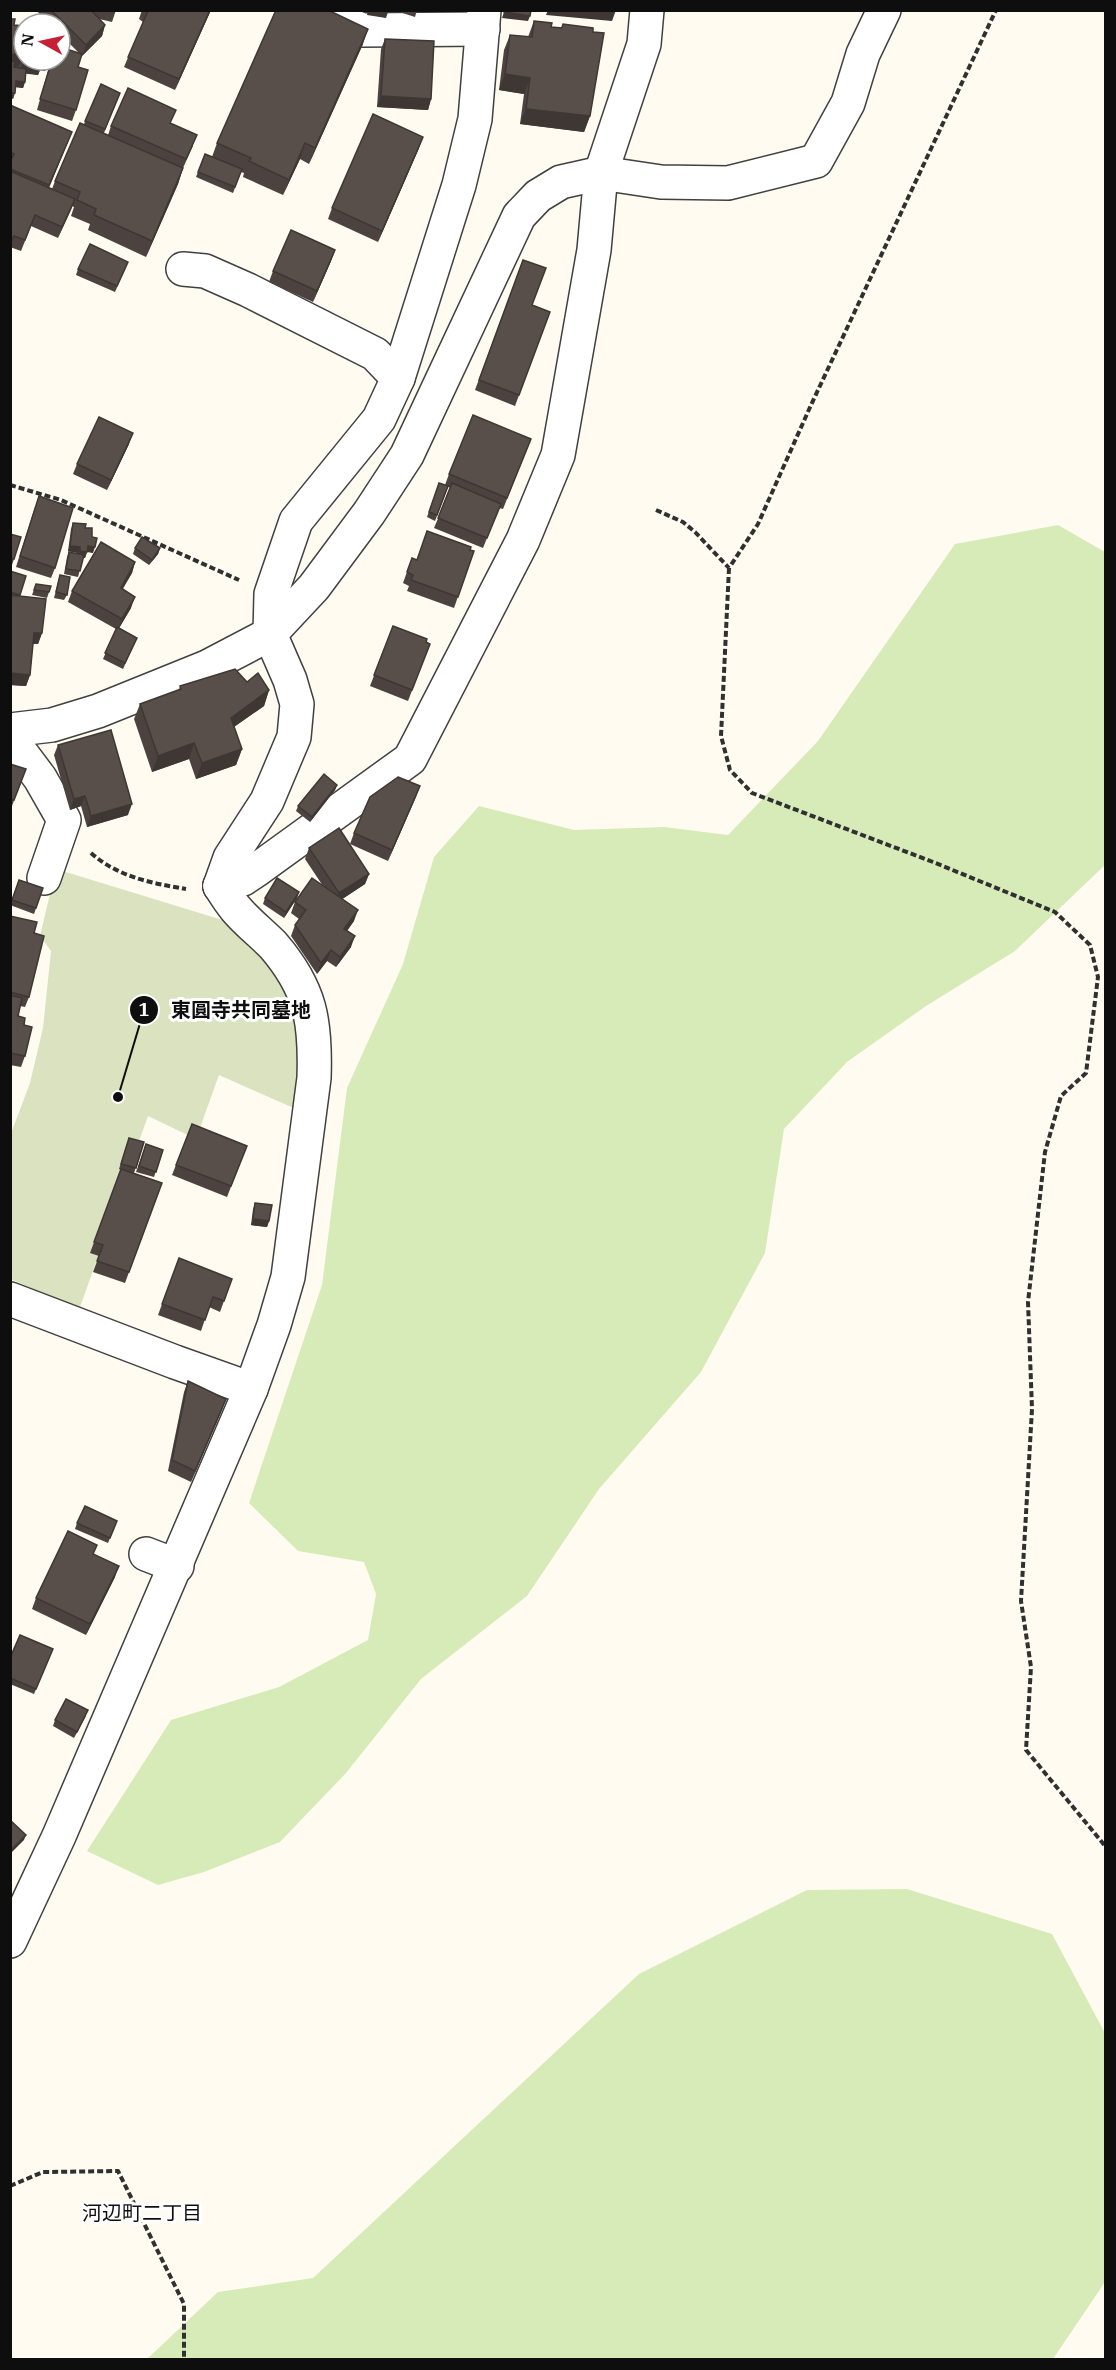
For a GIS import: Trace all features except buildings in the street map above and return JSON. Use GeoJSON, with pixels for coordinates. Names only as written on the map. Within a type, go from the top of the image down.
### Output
{"type":"FeatureCollection","features":[{"type":"Feature","properties":{"kind":"street"},"geometry":{"type":"LineString","coordinates":[[220,886],[230,858],[267,801],[294,737],[297,704],[290,680],[270,634],[271,594],[296,521],[379,419],[398,378],[459,184],[475,119],[483,20],[362,30],[315,10]]}},
{"type":"Feature","properties":{"kind":"street"},"geometry":{"type":"LineString","coordinates":[[220,886],[243,879],[258,870],[410,759],[523,540],[558,454],[594,250],[601,173],[644,44],[647,10]]}},
{"type":"Feature","properties":{"kind":"street"},"geometry":{"type":"LineString","coordinates":[[10,730],[52,725],[98,711],[207,667],[270,634],[314,587],[369,513],[407,454],[519,216],[538,196],[561,182],[601,173],[662,182],[728,183],[816,161],[848,103],[863,54],[884,10]]}},
{"type":"Feature","properties":{"kind":"street"},"geometry":{"type":"LineString","coordinates":[[183,269],[205,271],[354,343],[375,354],[398,378]]}},
{"type":"Feature","properties":{"kind":"street"},"geometry":{"type":"LineString","coordinates":[[10,738],[39,778],[64,820],[44,878]]}},
{"type":"Feature","properties":{"kind":"street"},"geometry":{"type":"LineString","coordinates":[[14,1927],[177,1566],[251,1389],[288,1277],[312,1090],[315,1047],[312,1016],[302,985],[273,946],[236,909],[220,886]]}},
{"type":"Feature","properties":{"kind":"street"},"geometry":{"type":"LineString","coordinates":[[10,1299],[164,1359],[251,1389]]}},
{"type":"Feature","properties":{"kind":"street"},"geometry":{"type":"LineString","coordinates":[[146,1554],[177,1566]]}},
{"type":"Feature","properties":{"kind":"path"},"geometry":{"type":"LineString","coordinates":[[996,10],[811,405],[758,524],[729,568],[722,736],[730,770],[753,793],[933,862],[1054,912],[1090,945],[1098,977],[1086,1073],[1061,1096],[1045,1152],[1030,1291],[1032,1409],[1021,1601],[1030,1667],[1026,1750],[1106,1847]]}},
{"type":"Feature","properties":{"kind":"path"},"geometry":{"type":"LineString","coordinates":[[10,485],[61,500],[246,583]]}},
{"type":"Feature","properties":{"kind":"path"},"geometry":{"type":"LineString","coordinates":[[656,510],[682,522],[695,532],[729,568]]}},
{"type":"Feature","properties":{"kind":"path"},"geometry":{"type":"LineString","coordinates":[[87,850],[102,862],[132,878],[185,889],[220,886]]}},
{"type":"Feature","properties":{"kind":"path"},"geometry":{"type":"LineString","coordinates":[[10,2186],[43,2172],[118,2171],[184,2304],[184,2360]]}},
{"type":"Feature","properties":{"kind":"green space"},"geometry":{"type":"Polygon","coordinates":[[[1058,525],[1105,552],[1105,865],[1015,951],[926,1006],[847,1062],[784,1129],[765,1253],[701,1372],[599,1489],[527,1596],[421,1679],[346,1773],[280,1842],[204,1872],[158,1885],[87,1851],[171,1720],[279,1687],[368,1640],[376,1594],[364,1562],[298,1551],[249,1503],[322,1285],[347,1088],[403,964],[434,857],[479,806],[574,830],[664,827],[728,835],[818,741],[955,544],[1058,525]]]}},
{"type":"Feature","properties":{"kind":"green space"},"geometry":{"type":"Polygon","coordinates":[[[56,869],[229,922],[290,987],[303,1022],[298,1110],[219,1075],[196,1139],[148,1116],[79,1310],[11,1279],[10,1136],[30,1083],[43,1028],[51,951],[40,936],[56,869]]]}},
{"type":"Feature","properties":{"kind":"green space"},"geometry":{"type":"Polygon","coordinates":[[[907,1889],[1052,1934],[1106,2035],[1105,2282],[1053,2359],[147,2359],[218,2292],[313,2278],[639,1974],[807,1890],[907,1889]]]}},
{"type":"Feature","properties":{"kind":"place","name":"東圓寺共同墓地"},"geometry":{"type":"Point","coordinates":[118,1097]}},
{"type":"Feature","properties":{"kind":"district","name":"河辺町二丁目"},"geometry":{"type":"Point","coordinates":[142,2213]}}]}
